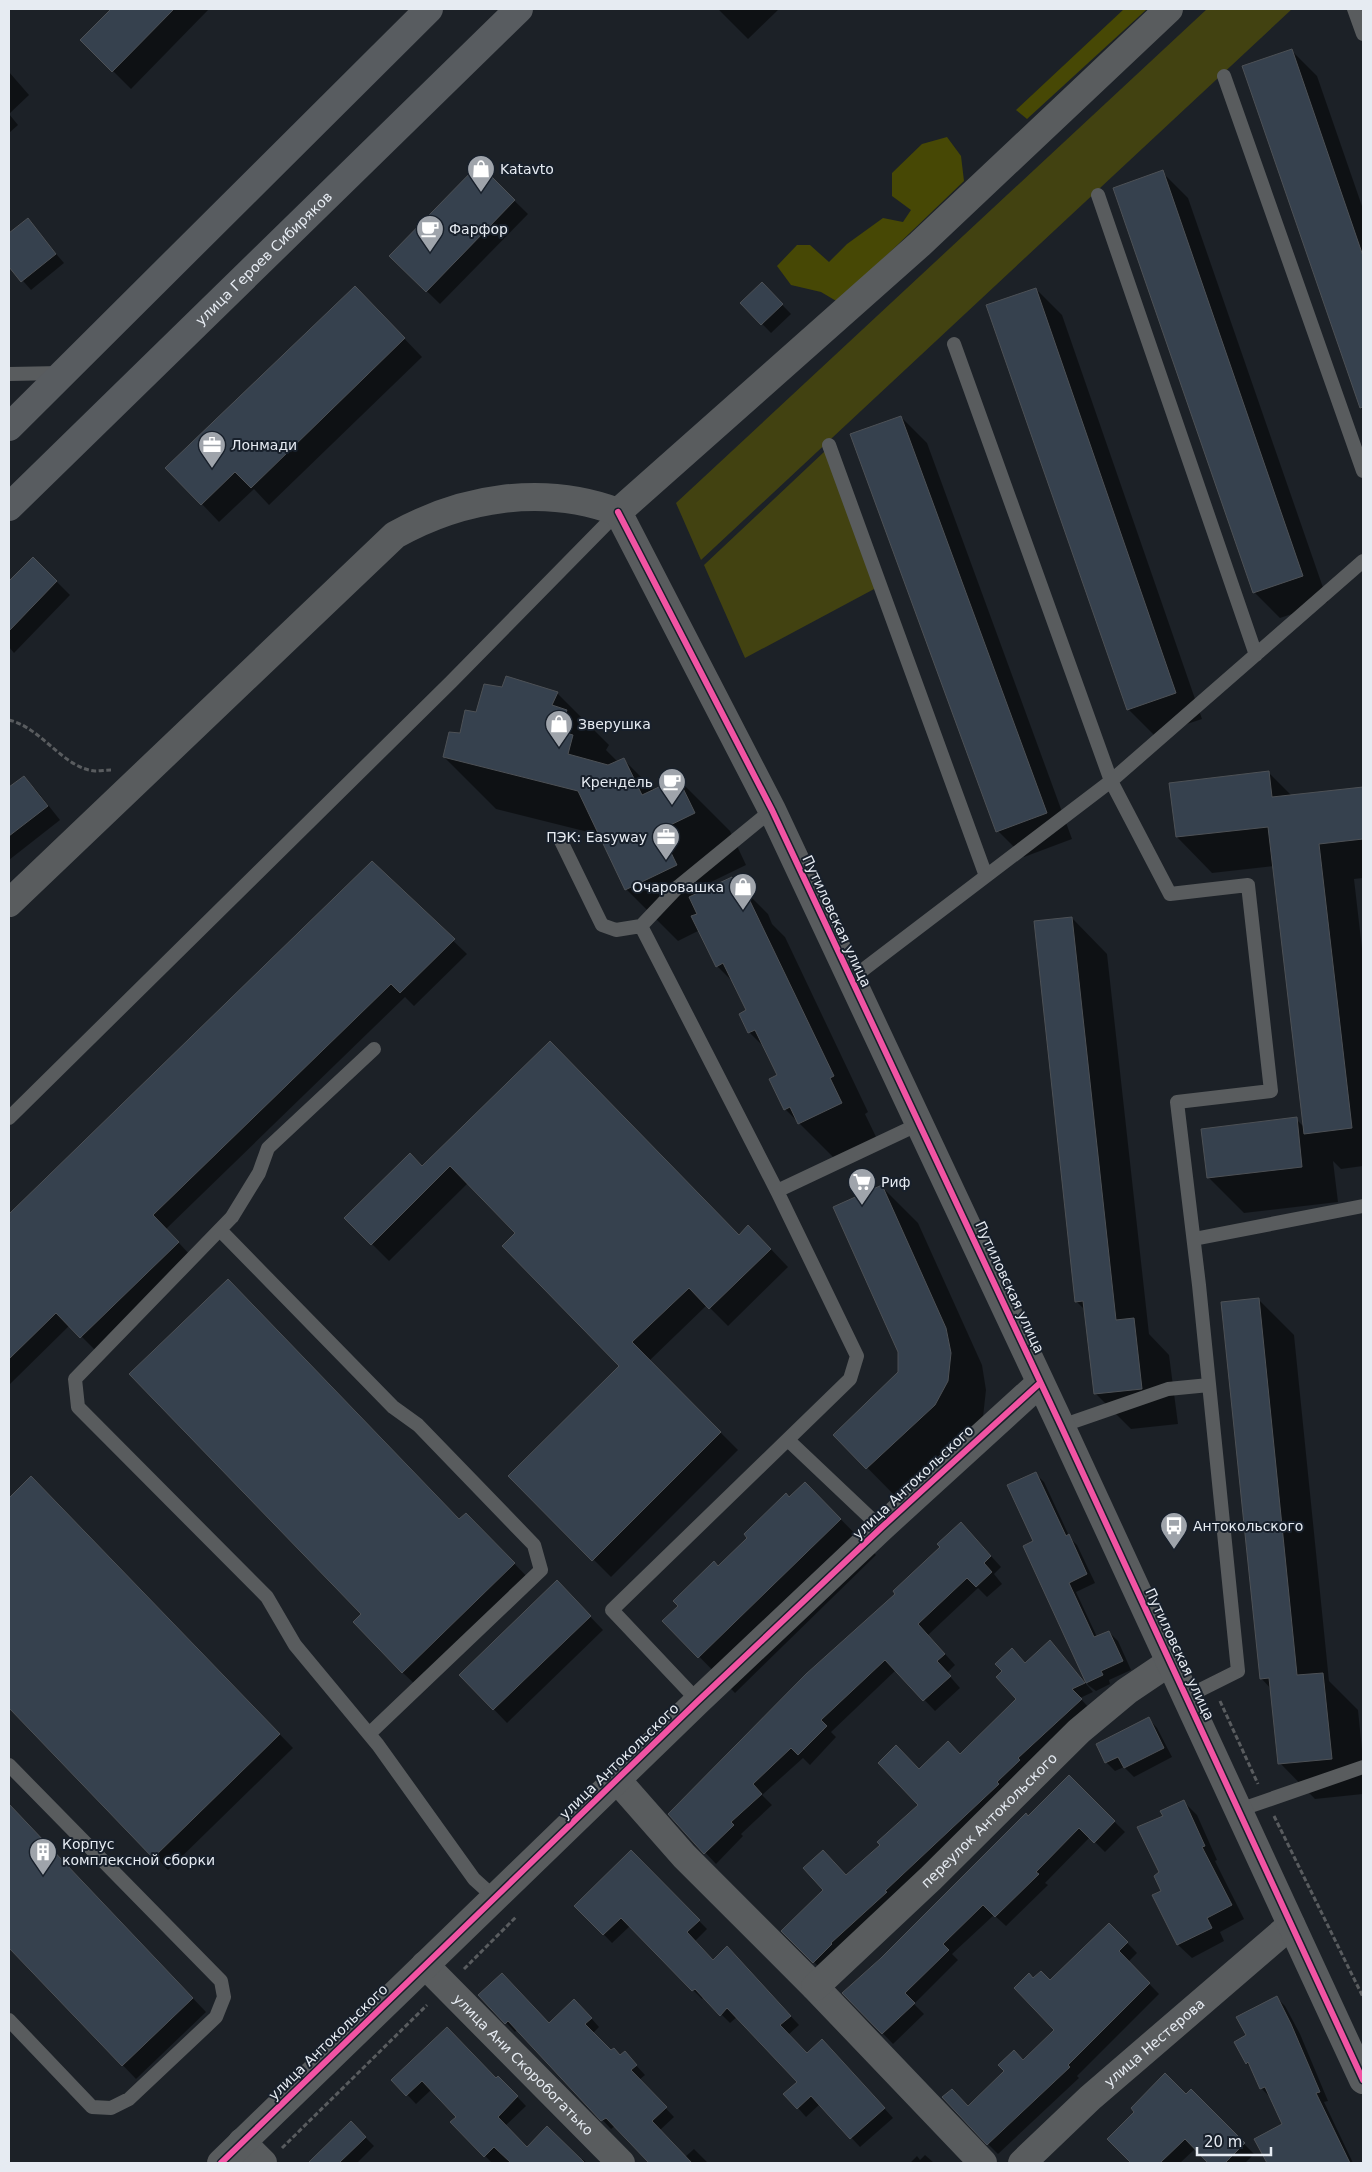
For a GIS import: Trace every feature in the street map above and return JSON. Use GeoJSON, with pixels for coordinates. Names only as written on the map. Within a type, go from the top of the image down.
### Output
{"type":"FeatureCollection","features":[{"type":"Feature","properties":{"kind":"highway"},"geometry":{"type":"LineString","coordinates":[[9,427],[429,9]]}},
{"type":"Feature","properties":{"kind":"highway","name":"улица Героев Сибиряков"},"geometry":{"type":"LineString","coordinates":[[9,507],[519,9]]}},
{"type":"Feature","properties":{"kind":"street"},"geometry":{"type":"LineString","coordinates":[[9,903],[395,535],[420,521],[450,511],[478,502],[513,497],[572,499],[597,504],[618,512],[920,244],[1169,9]]}},
{"type":"Feature","properties":{"kind":"street","name":"Путиловская улица"},"geometry":{"type":"LineString","coordinates":[[618,512],[772,810],[1061,1426],[1363,2080]]}},
{"type":"Feature","properties":{"kind":"street","name":"улица Антокольского"},"geometry":{"type":"LineString","coordinates":[[221,2163],[494,1897],[618,1781],[698,1702],[881,1528],[1040,1382]]}},
{"type":"Feature","properties":{"kind":"street","name":"переулок Антокольского"},"geometry":{"type":"LineString","coordinates":[[815,1987],[931,1878],[1079,1731],[1126,1691],[1170,1662]]}},
{"type":"Feature","properties":{"kind":"street"},"geometry":{"type":"LineString","coordinates":[[618,1781],[684,1856],[815,1987],[983,2163]]}},
{"type":"Feature","properties":{"kind":"street","name":"улица Нестерова"},"geometry":{"type":"LineString","coordinates":[[1022,2163],[1090,2098],[1291,1925]]}},
{"type":"Feature","properties":{"kind":"street","name":"улица Ани Скоробогатько"},"geometry":{"type":"LineString","coordinates":[[425,1965],[621,2163]]}},
{"type":"Feature","properties":{"kind":"street"},"geometry":{"type":"LineString","coordinates":[[242,2142],[263,2163]]}},
{"type":"Feature","properties":{"kind":"lane"},"geometry":{"type":"LineString","coordinates":[[1354,9],[1363,34]]}},
{"type":"Feature","properties":{"kind":"lane"},"geometry":{"type":"LineString","coordinates":[[1224,76],[1363,471]]}},
{"type":"Feature","properties":{"kind":"lane"},"geometry":{"type":"LineString","coordinates":[[1098,195],[1256,655]]}},
{"type":"Feature","properties":{"kind":"lane"},"geometry":{"type":"LineString","coordinates":[[954,344],[1111,781],[1170,894],[1248,885],[1271,1091],[1177,1102],[1194,1239],[1238,1671],[1186,1697]]}},
{"type":"Feature","properties":{"kind":"lane"},"geometry":{"type":"LineString","coordinates":[[9,374],[64,374]]}},
{"type":"Feature","properties":{"kind":"lane"},"geometry":{"type":"LineString","coordinates":[[829,445],[986,876]]}},
{"type":"Feature","properties":{"kind":"lane"},"geometry":{"type":"LineString","coordinates":[[9,1118],[430,703],[618,512]]}},
{"type":"Feature","properties":{"kind":"lane"},"geometry":{"type":"LineString","coordinates":[[851,979],[1111,781],[1363,561]]}},
{"type":"Feature","properties":{"kind":"lane"},"geometry":{"type":"LineString","coordinates":[[561,842],[602,925],[616,930],[641,926],[678,887],[772,810]]}},
{"type":"Feature","properties":{"kind":"lane"},"geometry":{"type":"LineString","coordinates":[[641,926],[777,1191],[857,1356],[850,1379],[612,1610],[698,1702]]}},
{"type":"Feature","properties":{"kind":"lane"},"geometry":{"type":"LineString","coordinates":[[374,1048],[268,1148],[259,1173],[232,1217],[74,1379],[78,1407],[267,1597],[295,1645],[369,1734],[474,1879],[494,1897]]}},
{"type":"Feature","properties":{"kind":"lane"},"geometry":{"type":"LineString","coordinates":[[777,1191],[919,1124]]}},
{"type":"Feature","properties":{"kind":"lane"},"geometry":{"type":"LineString","coordinates":[[1194,1239],[1363,1206]]}},
{"type":"Feature","properties":{"kind":"lane"},"geometry":{"type":"LineString","coordinates":[[220,1230],[392,1407],[418,1425],[534,1545],[541,1570],[369,1734]]}},
{"type":"Feature","properties":{"kind":"lane"},"geometry":{"type":"LineString","coordinates":[[1061,1426],[1168,1389],[1209,1385]]}},
{"type":"Feature","properties":{"kind":"lane"},"geometry":{"type":"LineString","coordinates":[[788,1440],[881,1528]]}},
{"type":"Feature","properties":{"kind":"lane"},"geometry":{"type":"LineString","coordinates":[[9,1765],[221,1982],[224,1997],[216,2017],[129,2099],[111,2108],[92,2107],[9,2020]]}},
{"type":"Feature","properties":{"kind":"lane"},"geometry":{"type":"LineString","coordinates":[[1239,1810],[1363,1767]]}},
{"type":"Feature","properties":{"kind":"path"},"geometry":{"type":"LineString","coordinates":[[9,720],[22,723],[82,767],[95,771],[115,769]]}},
{"type":"Feature","properties":{"kind":"path"},"geometry":{"type":"LineString","coordinates":[[1212,1684],[1266,1800],[1363,1997]]}},
{"type":"Feature","properties":{"kind":"shaded area"},"geometry":{"type":"Polygon","coordinates":[[[1124,9],[1147,9],[1027,119],[1016,110],[1124,9]]]}},
{"type":"Feature","properties":{"kind":"shaded area"},"geometry":{"type":"Polygon","coordinates":[[[1207,9],[1292,9],[701,560],[676,503],[1207,9]]]}},
{"type":"Feature","properties":{"kind":"shaded area"},"geometry":{"type":"Polygon","coordinates":[[[947,137],[961,156],[964,181],[838,302],[821,292],[791,285],[777,266],[797,245],[810,245],[829,262],[847,244],[883,218],[903,222],[911,210],[892,196],[892,173],[922,144],[947,137]]]}},
{"type":"Feature","properties":{"kind":"shaded area"},"geometry":{"type":"Polygon","coordinates":[[[825,451],[876,588],[745,658],[704,565],[825,451]]]}},
{"type":"Feature","properties":{"kind":"building"},"geometry":{"type":"Polygon","coordinates":[[[111,9],[174,9],[112,72],[80,40],[111,9]]]}},
{"type":"Feature","properties":{"kind":"building"},"geometry":{"type":"Polygon","coordinates":[[[1292,49],[1363,256],[1363,407],[1360,408],[1242,66],[1292,49]]]}},
{"type":"Feature","properties":{"kind":"building"},"geometry":{"type":"Polygon","coordinates":[[[479,164],[515,200],[426,292],[389,256],[479,164]]]}},
{"type":"Feature","properties":{"kind":"building"},"geometry":{"type":"Polygon","coordinates":[[[1163,170],[1303,576],[1253,593],[1113,188],[1163,170]]]}},
{"type":"Feature","properties":{"kind":"building"},"geometry":{"type":"Polygon","coordinates":[[[28,218],[56,254],[21,282],[9,267],[9,233],[28,218]]]}},
{"type":"Feature","properties":{"kind":"building"},"geometry":{"type":"Polygon","coordinates":[[[762,282],[783,304],[761,325],[740,303],[762,282]]]}},
{"type":"Feature","properties":{"kind":"building"},"geometry":{"type":"Polygon","coordinates":[[[355,286],[405,338],[251,488],[235,472],[201,505],[165,468],[355,286]]]}},
{"type":"Feature","properties":{"kind":"building"},"geometry":{"type":"Polygon","coordinates":[[[1036,288],[1176,693],[1127,710],[986,305],[1036,288]]]}},
{"type":"Feature","properties":{"kind":"building"},"geometry":{"type":"Polygon","coordinates":[[[901,416],[1047,813],[996,832],[850,434],[901,416]]]}},
{"type":"Feature","properties":{"kind":"building"},"geometry":{"type":"Polygon","coordinates":[[[33,557],[57,581],[9,631],[9,581],[33,557]]]}},
{"type":"Feature","properties":{"kind":"building"},"geometry":{"type":"Polygon","coordinates":[[[506,676],[558,692],[552,705],[567,710],[559,731],[573,735],[568,754],[608,765],[624,758],[642,795],[678,778],[695,813],[660,830],[677,865],[625,890],[578,791],[443,757],[449,732],[460,733],[465,710],[476,712],[484,684],[502,687],[506,676]]]}},
{"type":"Feature","properties":{"kind":"building"},"geometry":{"type":"Polygon","coordinates":[[[1269,771],[1272,797],[1363,787],[1363,839],[1319,844],[1352,1128],[1304,1134],[1268,827],[1176,837],[1169,783],[1269,771]]]}},
{"type":"Feature","properties":{"kind":"building"},"geometry":{"type":"Polygon","coordinates":[[[24,776],[48,806],[9,836],[9,787],[24,776]]]}},
{"type":"Feature","properties":{"kind":"building"},"geometry":{"type":"Polygon","coordinates":[[[372,861],[455,939],[400,993],[391,984],[153,1215],[179,1242],[80,1338],[56,1313],[9,1359],[9,1214],[372,861]]]}},
{"type":"Feature","properties":{"kind":"building"},"geometry":{"type":"Polygon","coordinates":[[[732,877],[744,902],[749,899],[834,1076],[830,1078],[842,1103],[798,1124],[790,1107],[784,1110],[769,1079],[777,1075],[755,1030],[748,1033],[739,1014],[746,1010],[723,963],[716,967],[691,916],[697,914],[689,897],[732,877]]]}},
{"type":"Feature","properties":{"kind":"building"},"geometry":{"type":"Polygon","coordinates":[[[1072,917],[1116,1320],[1134,1318],[1142,1389],[1094,1394],[1083,1301],[1075,1302],[1034,921],[1072,917]]]}},
{"type":"Feature","properties":{"kind":"building"},"geometry":{"type":"Polygon","coordinates":[[[550,1041],[739,1235],[748,1225],[771,1249],[709,1309],[689,1288],[632,1342],[721,1432],[592,1561],[508,1476],[619,1366],[502,1246],[515,1233],[450,1166],[371,1245],[344,1218],[410,1153],[422,1166],[550,1041]]]}},
{"type":"Feature","properties":{"kind":"building"},"geometry":{"type":"Polygon","coordinates":[[[1297,1117],[1302,1167],[1207,1178],[1201,1129],[1297,1117]]]}},
{"type":"Feature","properties":{"kind":"building"},"geometry":{"type":"Polygon","coordinates":[[[882,1185],[946,1328],[951,1353],[948,1381],[935,1405],[866,1469],[833,1435],[898,1372],[898,1352],[833,1207],[882,1185]]]}},
{"type":"Feature","properties":{"kind":"building"},"geometry":{"type":"Polygon","coordinates":[[[228,1279],[459,1519],[466,1513],[515,1563],[402,1673],[353,1622],[361,1614],[129,1374],[228,1279]]]}},
{"type":"Feature","properties":{"kind":"building"},"geometry":{"type":"Polygon","coordinates":[[[1259,1298],[1297,1675],[1323,1673],[1332,1759],[1278,1764],[1269,1678],[1260,1679],[1221,1302],[1259,1298]]]}},
{"type":"Feature","properties":{"kind":"building"},"geometry":{"type":"Polygon","coordinates":[[[1036,1472],[1066,1536],[1069,1534],[1087,1574],[1069,1583],[1094,1637],[1109,1631],[1123,1661],[1101,1671],[1103,1675],[1086,1683],[1023,1546],[1033,1541],[1007,1485],[1036,1472]]]}},
{"type":"Feature","properties":{"kind":"building"},"geometry":{"type":"Polygon","coordinates":[[[31,1476],[280,1734],[153,1858],[9,1708],[9,1498],[31,1476]]]}},
{"type":"Feature","properties":{"kind":"building"},"geometry":{"type":"Polygon","coordinates":[[[805,1482],[841,1519],[698,1658],[662,1621],[678,1606],[673,1601],[714,1561],[718,1566],[747,1538],[744,1534],[786,1493],[789,1497],[805,1482]]]}},
{"type":"Feature","properties":{"kind":"building"},"geometry":{"type":"Polygon","coordinates":[[[961,1522],[991,1556],[984,1563],[992,1572],[976,1587],[967,1578],[918,1624],[945,1654],[937,1661],[951,1676],[923,1701],[885,1660],[821,1720],[827,1726],[798,1755],[791,1748],[753,1784],[762,1794],[731,1822],[734,1825],[704,1854],[668,1814],[806,1674],[895,1594],[893,1591],[940,1547],[937,1544],[961,1522]]]}},
{"type":"Feature","properties":{"kind":"building"},"geometry":{"type":"Polygon","coordinates":[[[557,1580],[591,1616],[493,1710],[459,1675],[557,1580]]]}},
{"type":"Feature","properties":{"kind":"building"},"geometry":{"type":"Polygon","coordinates":[[[1050,1640],[1085,1683],[1072,1689],[1082,1699],[1018,1758],[1020,1760],[997,1782],[999,1784],[885,1891],[887,1892],[831,1943],[813,1963],[781,1931],[823,1890],[803,1868],[823,1850],[846,1875],[880,1845],[877,1842],[918,1805],[878,1763],[896,1745],[919,1769],[948,1741],[960,1754],[1016,1699],[996,1677],[1002,1671],[995,1664],[1012,1648],[1025,1663],[1050,1640]]]}},
{"type":"Feature","properties":{"kind":"building"},"geometry":{"type":"Polygon","coordinates":[[[1149,1717],[1164,1748],[1124,1768],[1118,1757],[1105,1763],[1096,1744],[1149,1717]]]}},
{"type":"Feature","properties":{"kind":"building"},"geometry":{"type":"Polygon","coordinates":[[[1069,1775],[1115,1821],[1094,1843],[1079,1828],[1036,1872],[1039,1874],[995,1917],[983,1905],[943,1944],[949,1950],[905,1993],[915,2003],[882,2034],[842,1993],[881,1958],[1026,1813],[1028,1816],[1069,1775]]]}},
{"type":"Feature","properties":{"kind":"building"},"geometry":{"type":"Polygon","coordinates":[[[1184,1800],[1205,1846],[1202,1847],[1232,1905],[1207,1918],[1212,1928],[1177,1945],[1152,1895],[1161,1891],[1154,1876],[1159,1872],[1137,1827],[1163,1816],[1160,1811],[1184,1800]]]}},
{"type":"Feature","properties":{"kind":"building","name":"Корпус комплексной сборки"},"geometry":{"type":"Polygon","coordinates":[[[9,1804],[193,1998],[122,2066],[9,1948],[9,1804]]]}},
{"type":"Feature","properties":{"kind":"building"},"geometry":{"type":"Polygon","coordinates":[[[631,1850],[700,1920],[687,1932],[713,1960],[727,1946],[791,2016],[780,2025],[807,2053],[822,2039],[885,2108],[850,2139],[811,2096],[797,2109],[783,2094],[797,2082],[727,2008],[720,2016],[695,1989],[692,1991],[621,1918],[603,1935],[574,1906],[631,1850]]]}},
{"type":"Feature","properties":{"kind":"building"},"geometry":{"type":"Polygon","coordinates":[[[1109,1923],[1128,1942],[1119,1951],[1150,1983],[1068,2065],[1070,2067],[987,2145],[942,2097],[952,2089],[968,2106],[1004,2071],[998,2065],[1014,2050],[1023,2060],[1054,2030],[1014,1988],[1029,1973],[1033,1978],[1041,1971],[1050,1980],[1109,1923]]]}},
{"type":"Feature","properties":{"kind":"building"},"geometry":{"type":"Polygon","coordinates":[[[502,1973],[549,2023],[574,1999],[592,2018],[585,2024],[611,2050],[614,2048],[620,2055],[625,2051],[637,2065],[631,2070],[667,2107],[652,2121],[692,2163],[649,2163],[606,2118],[601,2121],[508,2021],[505,2024],[478,1995],[502,1973]]]}},
{"type":"Feature","properties":{"kind":"building"},"geometry":{"type":"Polygon","coordinates":[[[1277,1996],[1320,2092],[1316,2093],[1350,2163],[1267,2163],[1254,2139],[1282,2124],[1265,2087],[1260,2089],[1248,2062],[1246,2064],[1234,2042],[1246,2035],[1236,2017],[1277,1996]]]}},
{"type":"Feature","properties":{"kind":"building"},"geometry":{"type":"Polygon","coordinates":[[[447,2027],[496,2078],[498,2076],[518,2096],[498,2117],[527,2147],[547,2126],[585,2163],[511,2163],[494,2147],[484,2157],[450,2122],[456,2117],[422,2081],[406,2096],[391,2080],[447,2027]]]}},
{"type":"Feature","properties":{"kind":"building"},"geometry":{"type":"Polygon","coordinates":[[[1165,2073],[1186,2094],[1191,2089],[1245,2143],[1225,2163],[1208,2163],[1185,2139],[1160,2163],[1131,2163],[1107,2139],[1134,2112],[1131,2108],[1165,2073]]]}},
{"type":"Feature","properties":{"kind":"building"},"geometry":{"type":"Polygon","coordinates":[[[351,2121],[366,2137],[339,2163],[308,2163],[351,2121]]]}},
{"type":"Feature","properties":{"kind":"cycle path"},"geometry":{"type":"LineString","coordinates":[[618,512],[772,810],[1061,1426],[1363,2080]]}},
{"type":"Feature","properties":{"kind":"cycle path"},"geometry":{"type":"LineString","coordinates":[[221,2163],[698,1701],[881,1528],[1040,1383]]}},
{"type":"Feature","properties":{"kind":"place","name":"Katavto"},"geometry":{"type":"Point","coordinates":[481,193]}},
{"type":"Feature","properties":{"kind":"place","name":"Фарфор"},"geometry":{"type":"Point","coordinates":[430,253]}},
{"type":"Feature","properties":{"kind":"place","name":"Лонмади"},"geometry":{"type":"Point","coordinates":[212,469]}},
{"type":"Feature","properties":{"kind":"place","name":"Зверушка"},"geometry":{"type":"Point","coordinates":[559,748]}},
{"type":"Feature","properties":{"kind":"place","name":"Крендель"},"geometry":{"type":"Point","coordinates":[672,806]}},
{"type":"Feature","properties":{"kind":"place","name":"ПЭК: Easyway"},"geometry":{"type":"Point","coordinates":[666,861]}},
{"type":"Feature","properties":{"kind":"place","name":"Очаровашка"},"geometry":{"type":"Point","coordinates":[743,911]}},
{"type":"Feature","properties":{"kind":"place","name":"Риф"},"geometry":{"type":"Point","coordinates":[862,1206]}},
{"type":"Feature","properties":{"kind":"place","name":"Антокольского"},"geometry":{"type":"Point","coordinates":[1174,1550]}},
{"type":"Feature","properties":{"kind":"place","name":"Корпус комплексной сборки"},"geometry":{"type":"Point","coordinates":[43,1876]}}]}
